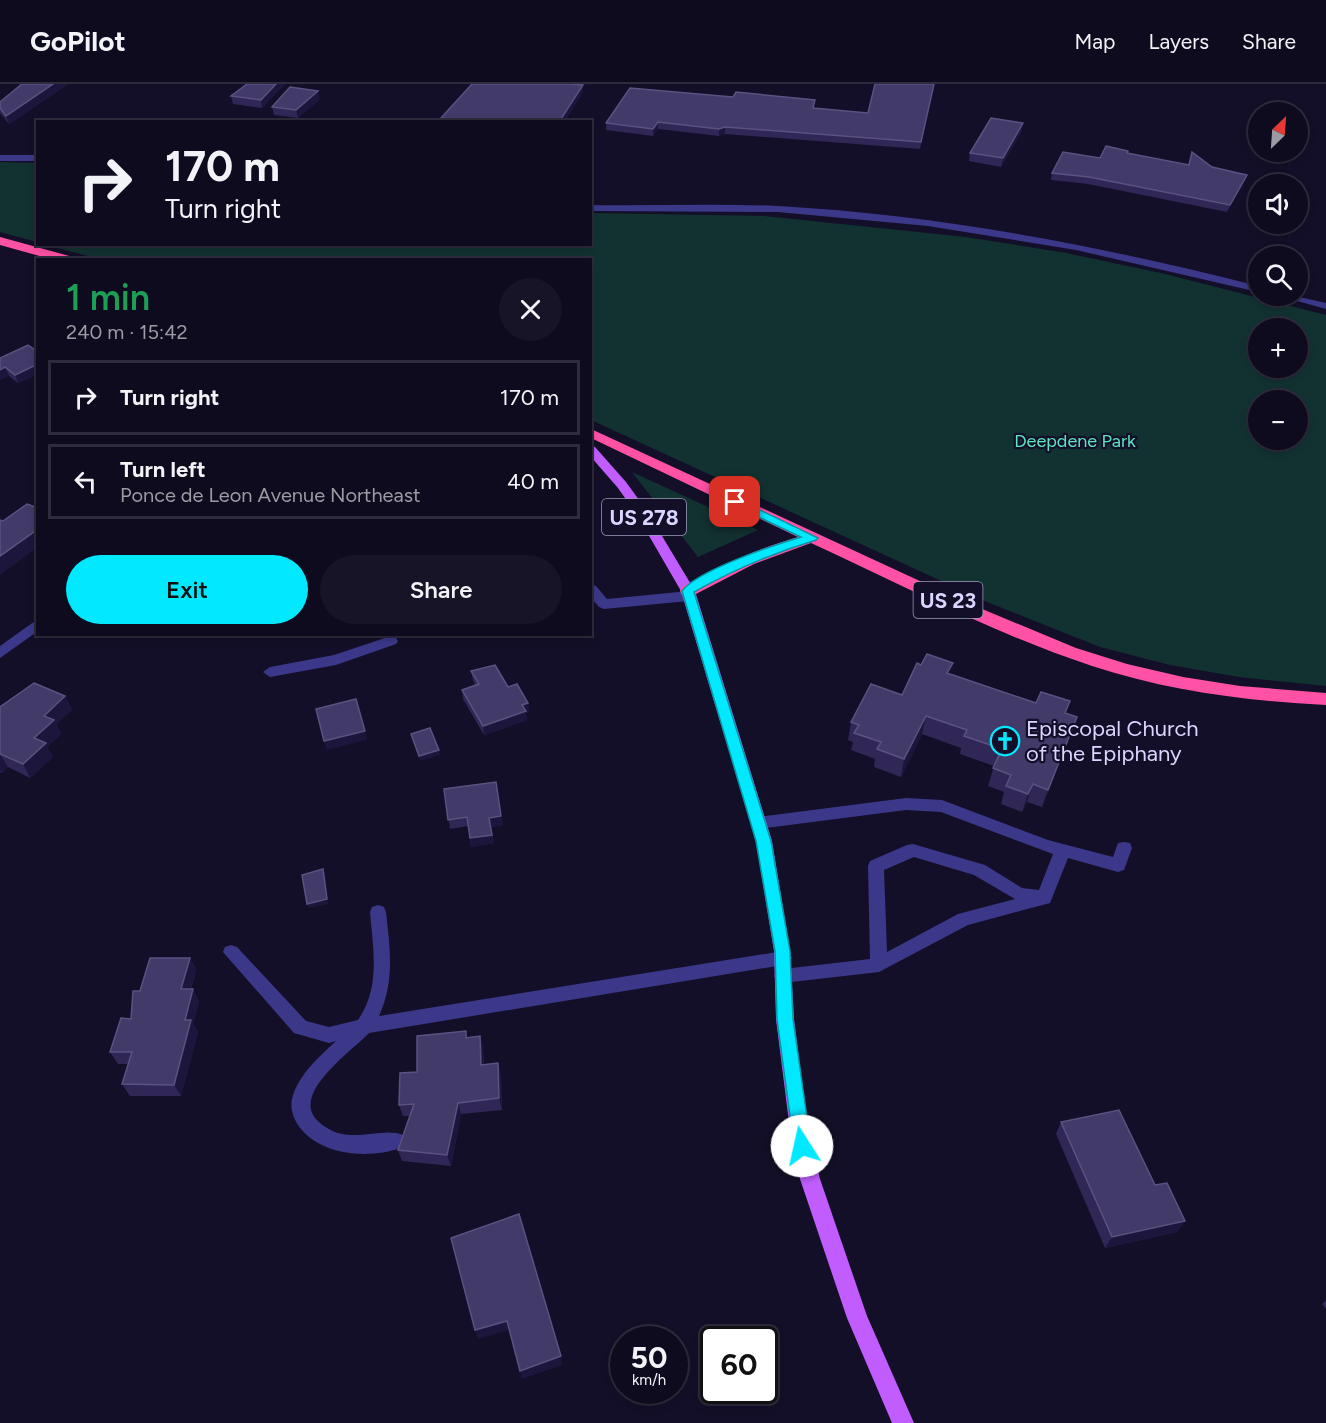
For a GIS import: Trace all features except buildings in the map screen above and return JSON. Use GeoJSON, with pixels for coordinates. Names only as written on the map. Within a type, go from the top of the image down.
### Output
{"type":"FeatureCollection","features":[{"type":"Feature","properties":{"kind":"highway"},"geometry":{"type":"LineString","coordinates":[[0,241],[62,258]]}},
{"type":"Feature","properties":{"kind":"highway","name":"US 23"},"geometry":{"type":"LineString","coordinates":[[592,433],[812,538],[1008,627],[1100,662],[1225,690],[1279,697],[1326,699]]}},
{"type":"Feature","properties":{"kind":"highway"},"geometry":{"type":"LineString","coordinates":[[688,593],[721,571],[778,547],[812,538]]}},
{"type":"Feature","properties":{"kind":"main road","name":"US 278"},"geometry":{"type":"LineString","coordinates":[[592,451],[622,485],[643,514],[688,593],[764,841],[783,967],[785,1019],[798,1119],[810,1179],[858,1318],[903,1423]]}},
{"type":"Feature","properties":{"kind":"street"},"geometry":{"type":"LineString","coordinates":[[0,158],[36,158]]}},
{"type":"Feature","properties":{"kind":"street"},"geometry":{"type":"LineString","coordinates":[[592,208],[723,208],[804,211],[894,221],[1047,241],[1165,265],[1248,286]]}},
{"type":"Feature","properties":{"kind":"street"},"geometry":{"type":"LineString","coordinates":[[1308,302],[1326,306]]}},
{"type":"Feature","properties":{"kind":"street"},"geometry":{"type":"LineString","coordinates":[[592,590],[604,604],[688,593]]}},
{"type":"Feature","properties":{"kind":"street"},"geometry":{"type":"LineString","coordinates":[[0,653],[36,626]]}},
{"type":"Feature","properties":{"kind":"street"},"geometry":{"type":"LineString","coordinates":[[270,672],[336,660],[391,641]]}},
{"type":"Feature","properties":{"kind":"street"},"geometry":{"type":"LineString","coordinates":[[758,823],[906,804],[942,806],[1063,850],[1118,865],[1124,848]]}},
{"type":"Feature","properties":{"kind":"street"},"geometry":{"type":"LineString","coordinates":[[879,965],[876,866],[913,850],[979,870],[1018,894],[1044,898]]}},
{"type":"Feature","properties":{"kind":"street"},"geometry":{"type":"LineString","coordinates":[[1044,898],[1063,850]]}},
{"type":"Feature","properties":{"kind":"street"},"geometry":{"type":"LineString","coordinates":[[231,952],[300,1027],[329,1035],[364,1026],[783,967],[879,965],[964,919],[1044,898]]}},
{"type":"Feature","properties":{"kind":"street"},"geometry":{"type":"LineString","coordinates":[[378,912],[382,977],[378,1000],[364,1026],[322,1065],[304,1087],[299,1106],[307,1125],[327,1141],[353,1145],[396,1141]]}},
{"type":"Feature","properties":{"kind":"green space"},"geometry":{"type":"Polygon","coordinates":[[[0,162],[36,163],[36,242],[0,232],[0,162]]]}},
{"type":"Feature","properties":{"kind":"green space","name":"Deepdene Park"},"geometry":{"type":"Polygon","coordinates":[[[592,213],[764,216],[966,237],[1066,253],[1161,273],[1248,295],[1248,306],[1291,306],[1326,315],[1326,686],[1239,677],[1170,665],[1100,647],[987,602],[592,420],[592,258],[95,258],[50,246],[592,246],[592,213]]]}},
{"type":"Feature","properties":{"kind":"green space"},"geometry":{"type":"Polygon","coordinates":[[[632,472],[758,530],[698,557],[632,472]]]}},
{"type":"Feature","properties":{"kind":"place","name":"Episcopal Church of the Epiphany"},"geometry":{"type":"Point","coordinates":[1005,741]}},
{"type":"Feature","properties":{"kind":"route"},"geometry":{"type":"LineString","coordinates":[[735,502],[812,538],[778,547],[721,571],[688,591],[764,841],[782,951],[785,1019],[802,1146]]}}]}
